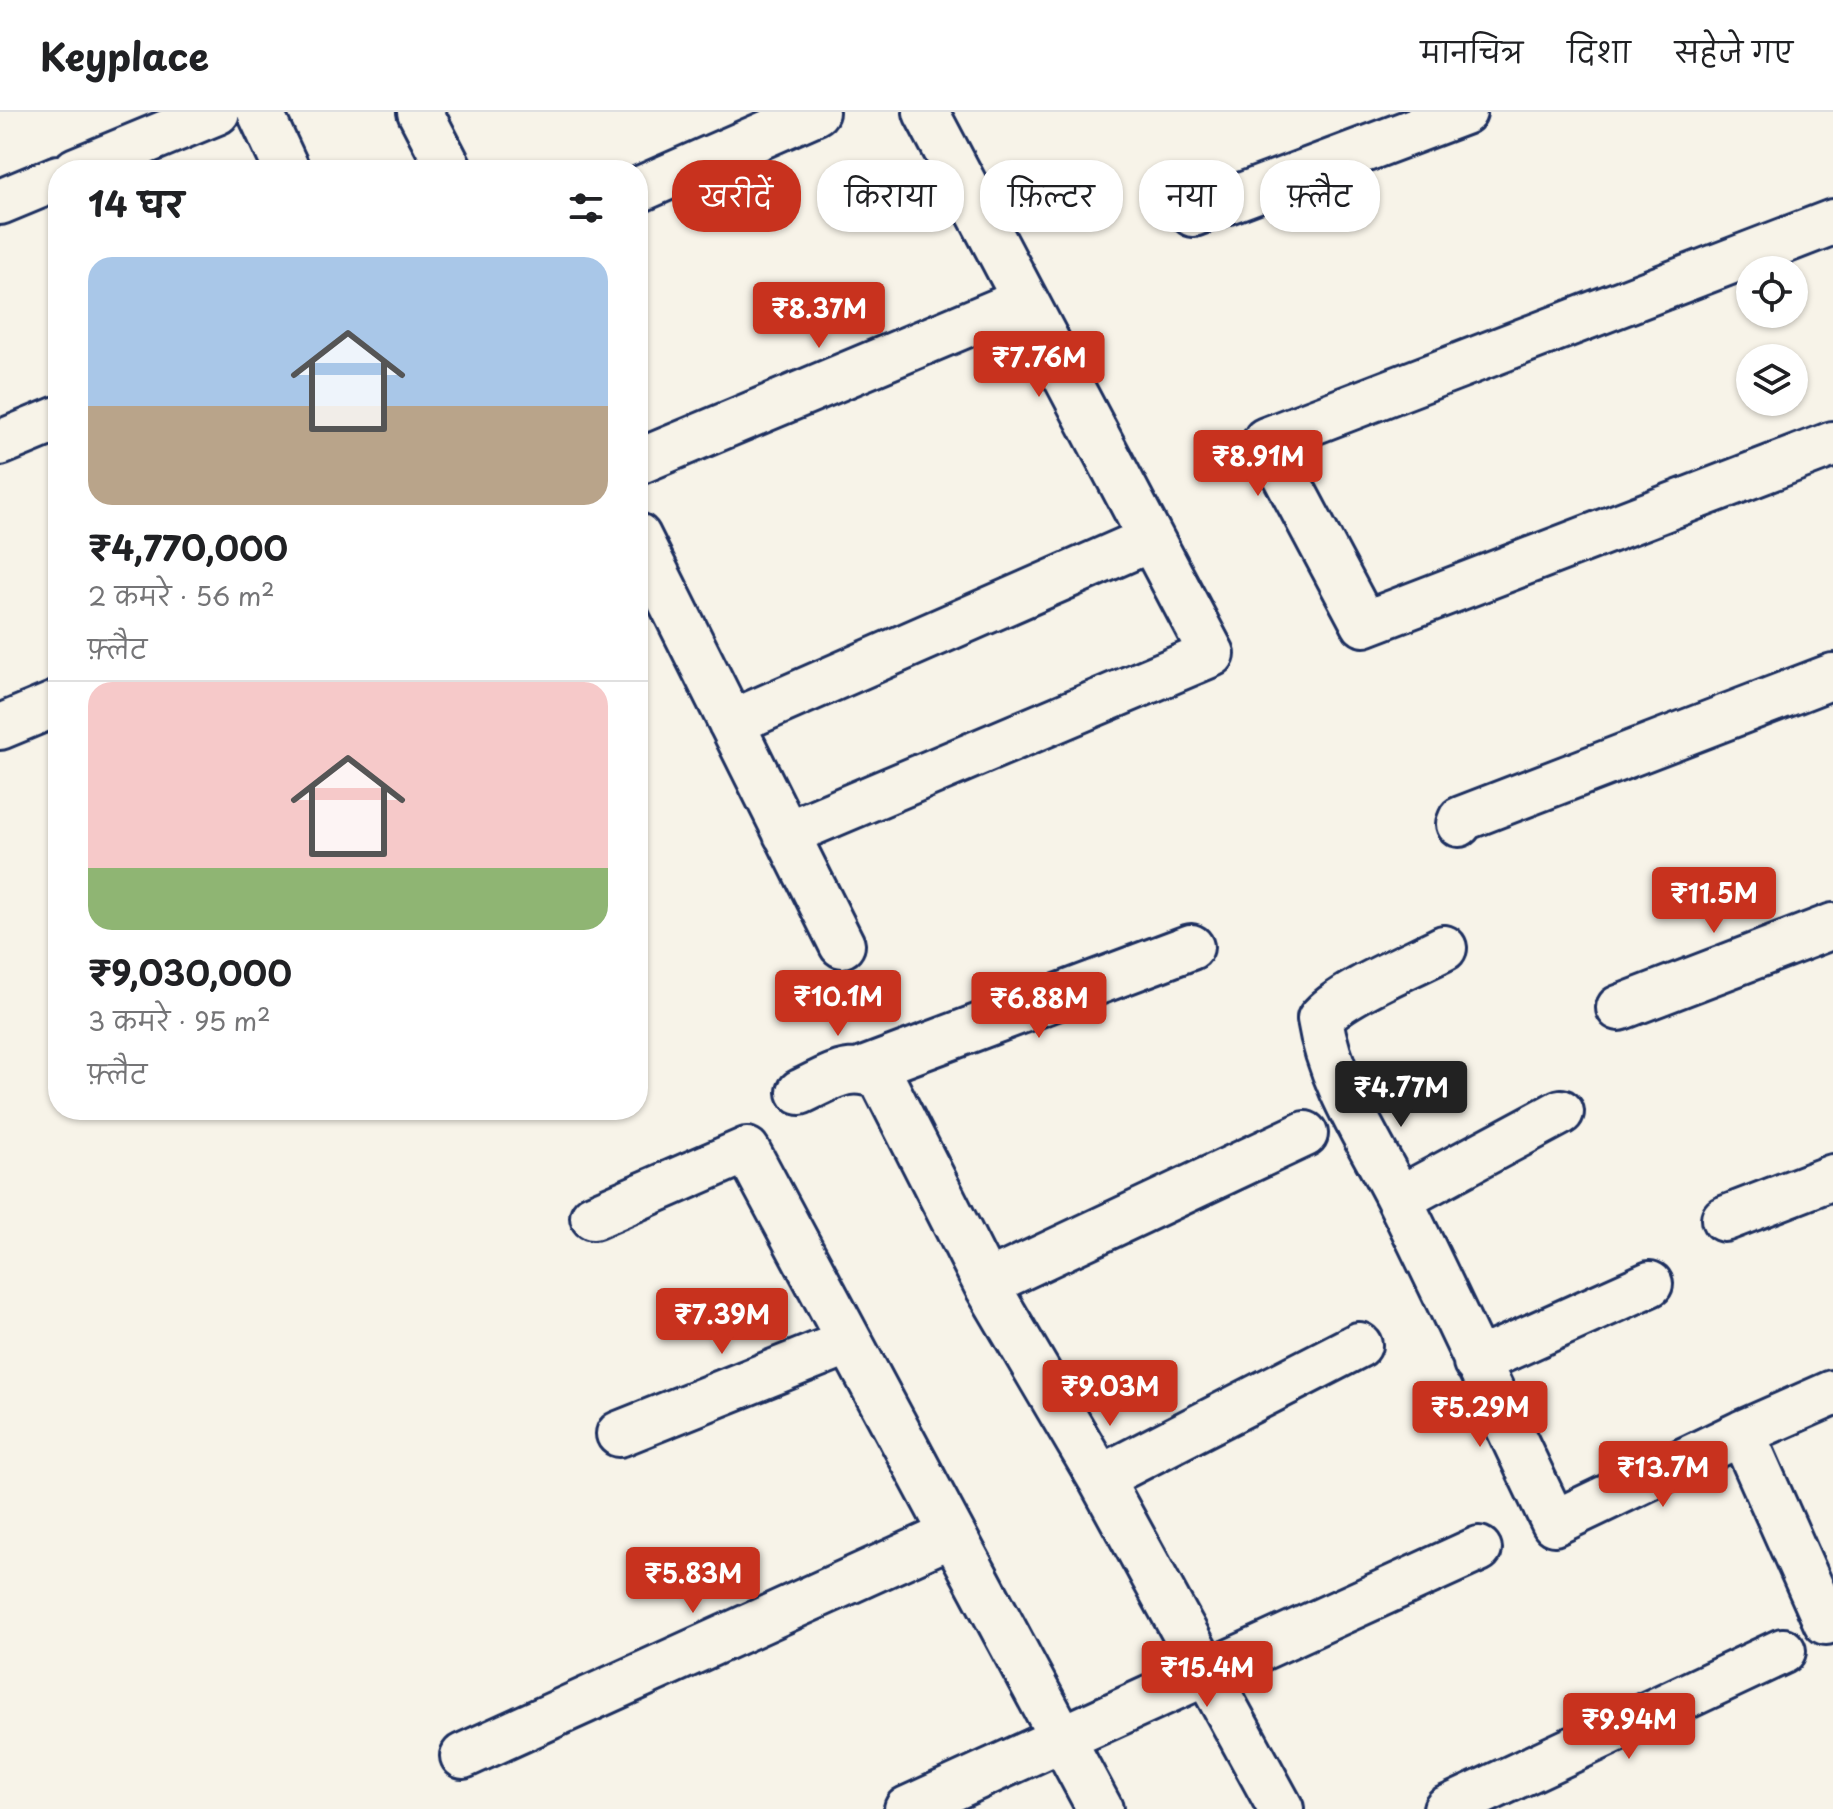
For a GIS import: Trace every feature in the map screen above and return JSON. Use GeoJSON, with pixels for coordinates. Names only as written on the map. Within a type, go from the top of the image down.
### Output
{"type":"FeatureCollection","features":[{"type":"Feature","properties":{"kind":"street"},"geometry":{"type":"LineString","coordinates":[[100,160],[217,112]]}},
{"type":"Feature","properties":{"kind":"street"},"geometry":{"type":"LineString","coordinates":[[260,112],[282,160]]}},
{"type":"Feature","properties":{"kind":"street"},"geometry":{"type":"LineString","coordinates":[[420,112],[445,160]]}},
{"type":"Feature","properties":{"kind":"street"},"geometry":{"type":"LineString","coordinates":[[648,186],[816,112]]}},
{"type":"Feature","properties":{"kind":"street"},"geometry":{"type":"LineString","coordinates":[[786,834],[1212,654],[926,112]]}},
{"type":"Feature","properties":{"kind":"street"},"geometry":{"type":"LineString","coordinates":[[1244,191],[1389,125],[1464,112]]}},
{"type":"Feature","properties":{"kind":"street"},"geometry":{"type":"LineString","coordinates":[[0,202],[48,182]]}},
{"type":"Feature","properties":{"kind":"street"},"geometry":{"type":"LineString","coordinates":[[1833,222],[1266,440],[1364,624],[1833,444]]}},
{"type":"Feature","properties":{"kind":"street"},"geometry":{"type":"LineString","coordinates":[[648,458],[1025,300]]}},
{"type":"Feature","properties":{"kind":"street"},"geometry":{"type":"LineString","coordinates":[[0,443],[48,423]]}},
{"type":"Feature","properties":{"kind":"street"},"geometry":{"type":"LineString","coordinates":[[731,723],[1151,539]]}},
{"type":"Feature","properties":{"kind":"street"},"geometry":{"type":"LineString","coordinates":[[648,556],[842,945]]}},
{"type":"Feature","properties":{"kind":"street"},"geometry":{"type":"LineString","coordinates":[[1459,824],[1461,819],[1833,676]]}},
{"type":"Feature","properties":{"kind":"street"},"geometry":{"type":"LineString","coordinates":[[0,727],[48,707]]}},
{"type":"Feature","properties":{"kind":"street"},"geometry":{"type":"LineString","coordinates":[[1619,1008],[1833,926]]}},
{"type":"Feature","properties":{"kind":"street"},"geometry":{"type":"LineString","coordinates":[[800,1092],[842,1072],[863,1070],[1191,947]]}},
{"type":"Feature","properties":{"kind":"street"},"geometry":{"type":"LineString","coordinates":[[1444,948],[1343,1000],[1320,1019],[1323,1039],[1337,1080],[1399,1199],[1554,1523],[1833,1393]]}},
{"type":"Feature","properties":{"kind":"street"},"geometry":{"type":"LineString","coordinates":[[863,1070],[881,1077],[986,1284],[1100,1478],[1281,1809]]}},
{"type":"Feature","properties":{"kind":"street"},"geometry":{"type":"LineString","coordinates":[[1399,1199],[1561,1112]]}},
{"type":"Feature","properties":{"kind":"street"},"geometry":{"type":"LineString","coordinates":[[986,1284],[1305,1134]]}},
{"type":"Feature","properties":{"kind":"street"},"geometry":{"type":"LineString","coordinates":[[593,1217],[747,1150],[1100,1809]]}},
{"type":"Feature","properties":{"kind":"street"},"geometry":{"type":"LineString","coordinates":[[1724,1219],[1833,1177]]}},
{"type":"Feature","properties":{"kind":"street"},"geometry":{"type":"LineString","coordinates":[[1476,1362],[1650,1284]]}},
{"type":"Feature","properties":{"kind":"street"},"geometry":{"type":"LineString","coordinates":[[619,1434],[849,1342]]}},
{"type":"Feature","properties":{"kind":"street"},"geometry":{"type":"LineString","coordinates":[[1100,1478],[1359,1345]]}},
{"type":"Feature","properties":{"kind":"street"},"geometry":{"type":"LineString","coordinates":[[1742,1433],[1826,1622],[1833,1619]]}},
{"type":"Feature","properties":{"kind":"street"},"geometry":{"type":"LineString","coordinates":[[463,1756],[951,1535]]}},
{"type":"Feature","properties":{"kind":"street"},"geometry":{"type":"LineString","coordinates":[[907,1809],[1479,1549]]}},
{"type":"Feature","properties":{"kind":"street"},"geometry":{"type":"LineString","coordinates":[[1446,1809],[1783,1651]]}}]}
